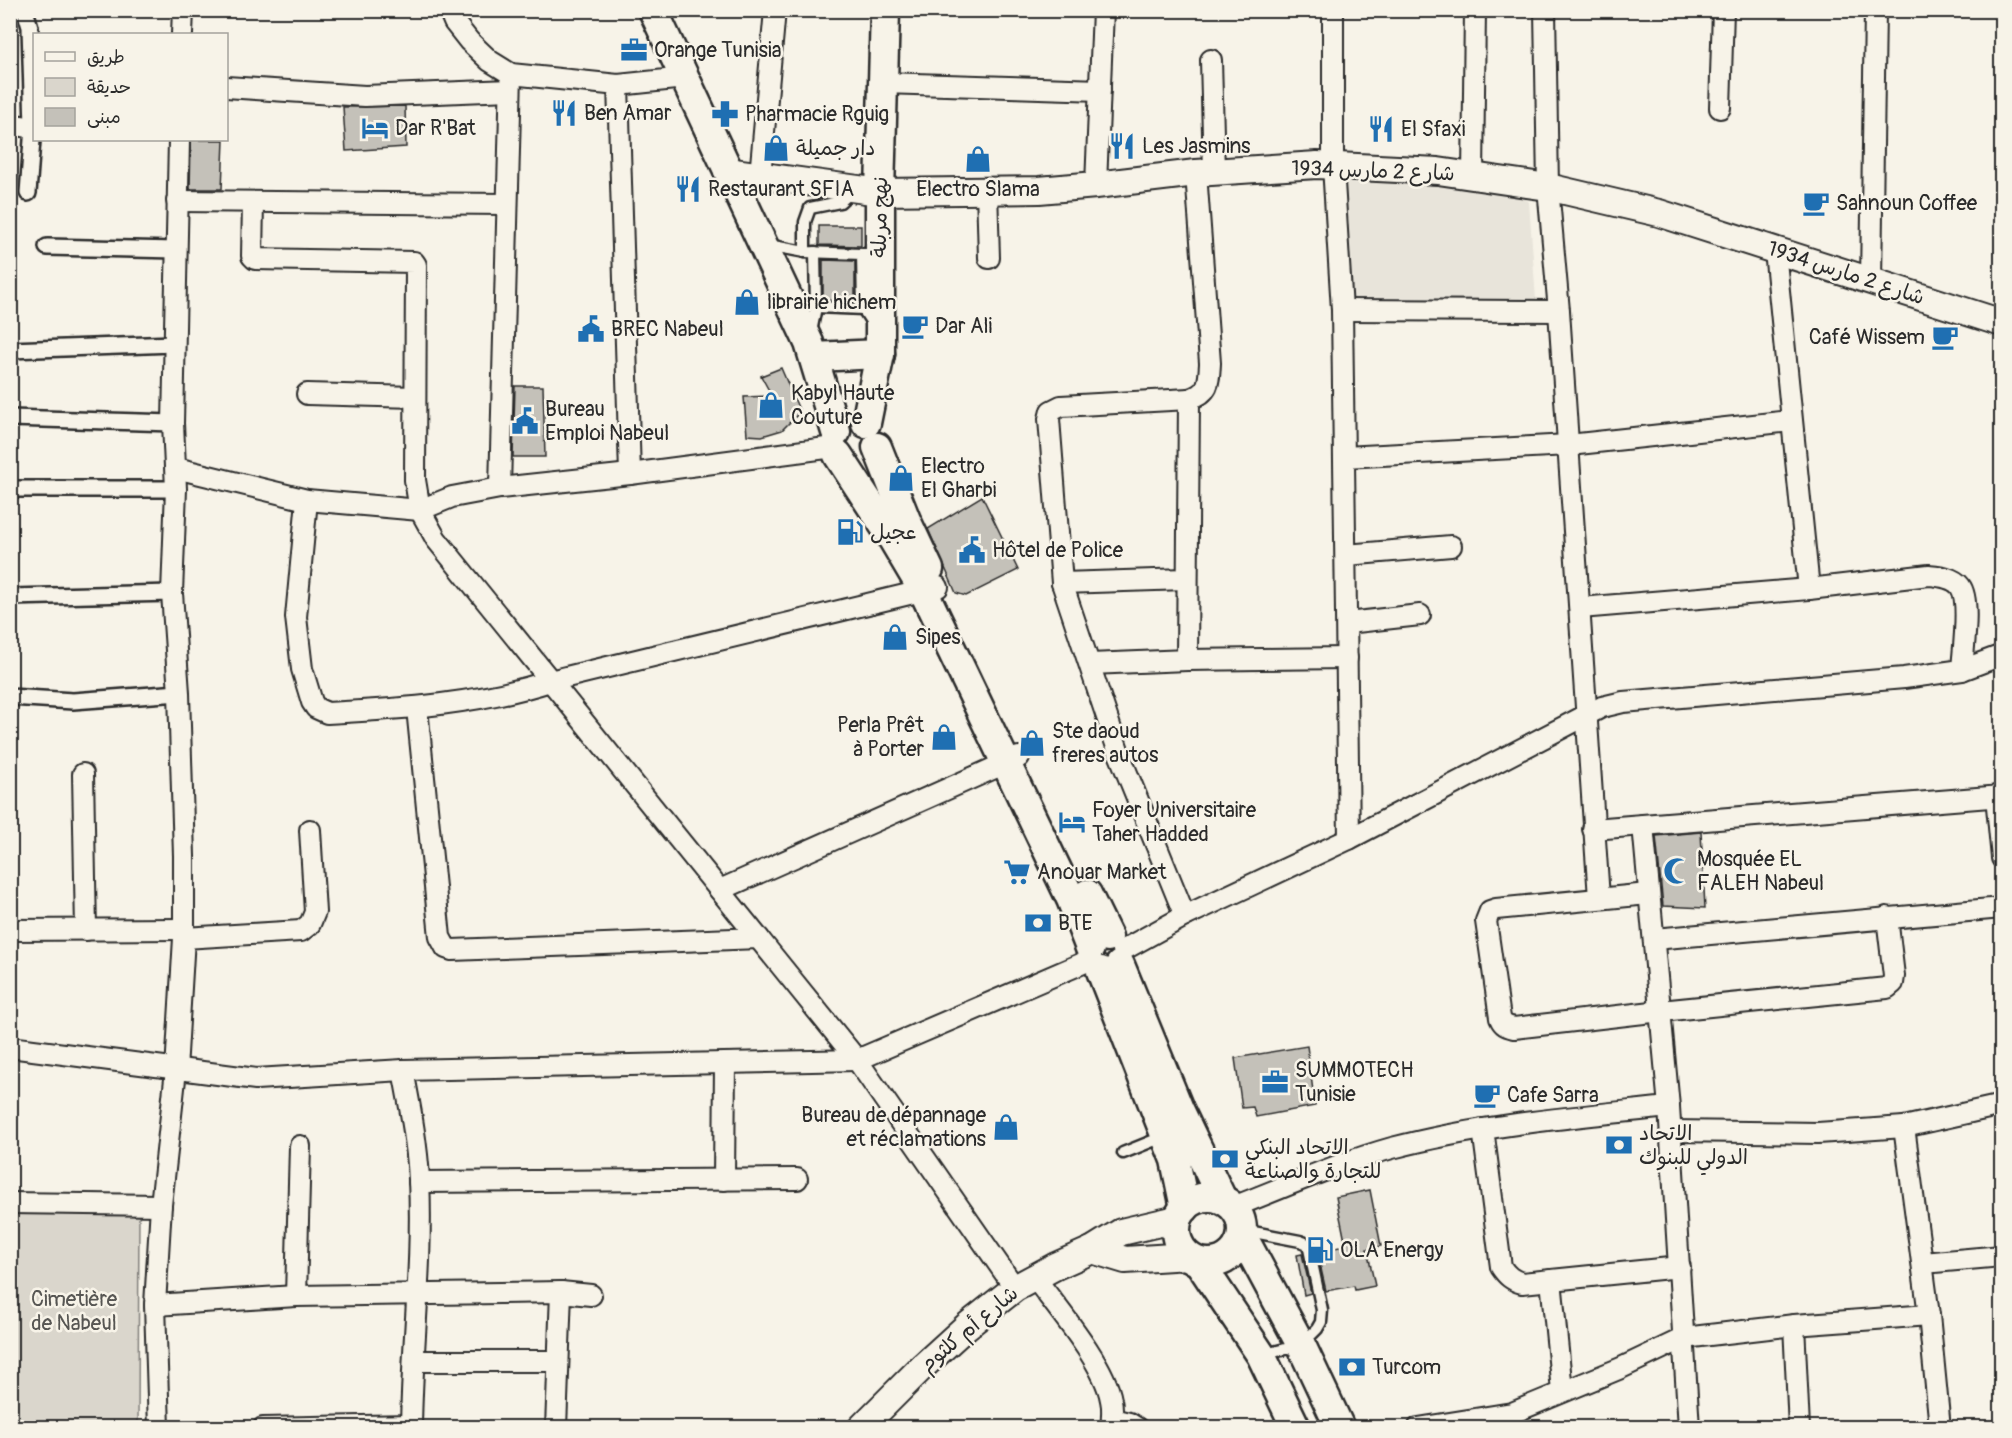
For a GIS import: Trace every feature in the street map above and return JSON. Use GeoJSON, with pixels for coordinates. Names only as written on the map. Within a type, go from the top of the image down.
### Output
{"type":"FeatureCollection","features":[{"type":"Feature","properties":{"kind":"main road"},"geometry":{"type":"LineString","coordinates":[[653,10],[812,350],[836,445],[844,461],[852,464],[868,461],[872,435]]}},
{"type":"Feature","properties":{"kind":"main road","name":"نهج مربلة"},"geometry":{"type":"LineString","coordinates":[[872,435],[880,344],[871,254],[868,190],[883,83],[885,10]]}},
{"type":"Feature","properties":{"kind":"main road"},"geometry":{"type":"LineString","coordinates":[[812,350],[880,344]]}},
{"type":"Feature","properties":{"kind":"main road"},"geometry":{"type":"LineString","coordinates":[[836,445],[847,422],[857,420],[872,435],[906,520],[930,589],[1012,760],[1071,900],[1105,955],[1177,1132],[1235,1218],[1340,1428]]}},
{"type":"Feature","properties":{"kind":"main road"},"geometry":{"type":"LineString","coordinates":[[836,445],[891,536],[930,589]]}},
{"type":"Feature","properties":{"kind":"main road"},"geometry":{"type":"LineString","coordinates":[[1177,1132],[1175,1160],[1181,1213],[1176,1232],[1179,1245],[1193,1259],[1261,1355],[1296,1428]]}},
{"type":"Feature","properties":{"kind":"main road"},"geometry":{"type":"LineString","coordinates":[[1181,1213],[1191,1202],[1212,1197],[1235,1218],[1239,1246],[1232,1255],[1210,1264],[1193,1259]]}},
{"type":"Feature","properties":{"kind":"street"},"geometry":{"type":"LineString","coordinates":[[25,10],[30,27],[33,102]]}},
{"type":"Feature","properties":{"kind":"street"},"geometry":{"type":"LineString","coordinates":[[182,33],[183,10]]}},
{"type":"Feature","properties":{"kind":"street"},"geometry":{"type":"LineString","coordinates":[[449,10],[454,22],[469,41],[510,82],[500,488]]}},
{"type":"Feature","properties":{"kind":"street"},"geometry":{"type":"LineString","coordinates":[[760,176],[775,10]]}},
{"type":"Feature","properties":{"kind":"street"},"geometry":{"type":"LineString","coordinates":[[1096,185],[1103,10]]}},
{"type":"Feature","properties":{"kind":"street"},"geometry":{"type":"LineString","coordinates":[[1333,10],[1333,166],[1342,310],[1349,839]]}},
{"type":"Feature","properties":{"kind":"street"},"geometry":{"type":"LineString","coordinates":[[1473,177],[1474,10]]}},
{"type":"Feature","properties":{"kind":"street"},"geometry":{"type":"LineString","coordinates":[[1545,10],[1548,187],[1560,311],[1599,898]]}},
{"type":"Feature","properties":{"kind":"street"},"geometry":{"type":"LineString","coordinates":[[1720,108],[1723,10]]}},
{"type":"Feature","properties":{"kind":"street"},"geometry":{"type":"LineString","coordinates":[[1871,281],[1875,10]]}},
{"type":"Feature","properties":{"kind":"street"},"geometry":{"type":"LineString","coordinates":[[1185,916],[1120,756],[1062,583],[1049,419],[1051,411],[1061,406],[1189,399],[1204,392],[1209,380],[1210,363],[1205,172],[1211,60]]}},
{"type":"Feature","properties":{"kind":"street"},"geometry":{"type":"LineString","coordinates":[[228,87],[365,96],[510,82],[618,84],[685,78]]}},
{"type":"Feature","properties":{"kind":"street"},"geometry":{"type":"LineString","coordinates":[[883,83],[1100,90]]}},
{"type":"Feature","properties":{"kind":"street"},"geometry":{"type":"LineString","coordinates":[[618,84],[630,474]]}},
{"type":"Feature","properties":{"kind":"street"},"geometry":{"type":"LineString","coordinates":[[10,124],[33,127]]}},
{"type":"Feature","properties":{"kind":"street"},"geometry":{"type":"LineString","coordinates":[[28,193],[33,138]]}},
{"type":"Feature","properties":{"kind":"street"},"geometry":{"type":"LineString","coordinates":[[159,1428],[155,1305],[161,1205],[176,1070],[184,934],[179,693],[172,593],[176,489],[173,423],[179,141]]}},
{"type":"Feature","properties":{"kind":"street","name":"شارع 2 مارس 1934"},"geometry":{"type":"LineString","coordinates":[[727,171],[868,190],[1039,190],[1205,172],[1333,166],[1438,171],[1548,187],[1659,213],[2001,323]]}},
{"type":"Feature","properties":{"kind":"street"},"geometry":{"type":"LineString","coordinates":[[987,189],[989,258]]}},
{"type":"Feature","properties":{"kind":"street"},"geometry":{"type":"LineString","coordinates":[[177,201],[507,204]]}},
{"type":"Feature","properties":{"kind":"street"},"geometry":{"type":"LineString","coordinates":[[253,203],[252,256],[255,259],[414,262],[416,265],[415,480],[420,510],[436,539],[857,1060],[1025,1283],[1095,1362],[1107,1385],[1111,1400],[1111,1424],[1129,1423],[1137,1428]]}},
{"type":"Feature","properties":{"kind":"street"},"geometry":{"type":"LineString","coordinates":[[47,248],[176,250]]}},
{"type":"Feature","properties":{"kind":"street"},"geometry":{"type":"LineString","coordinates":[[1775,251],[1809,589]]}},
{"type":"Feature","properties":{"kind":"street"},"geometry":{"type":"LineString","coordinates":[[1342,310],[1560,311]]}},
{"type":"Feature","properties":{"kind":"street"},"geometry":{"type":"LineString","coordinates":[[10,350],[174,344]]}},
{"type":"Feature","properties":{"kind":"street"},"geometry":{"type":"LineString","coordinates":[[307,394],[415,397]]}},
{"type":"Feature","properties":{"kind":"street"},"geometry":{"type":"LineString","coordinates":[[1186,660],[1189,399]]}},
{"type":"Feature","properties":{"kind":"street"},"geometry":{"type":"LineString","coordinates":[[10,418],[173,423]]}},
{"type":"Feature","properties":{"kind":"street"},"geometry":{"type":"LineString","coordinates":[[1344,457],[1569,445],[1791,421]]}},
{"type":"Feature","properties":{"kind":"street"},"geometry":{"type":"LineString","coordinates":[[176,468],[306,500],[420,510],[452,497],[500,488],[630,474],[836,445]]}},
{"type":"Feature","properties":{"kind":"street"},"geometry":{"type":"LineString","coordinates":[[10,489],[176,489]]}},
{"type":"Feature","properties":{"kind":"street"},"geometry":{"type":"LineString","coordinates":[[306,500],[296,617],[302,669],[312,702],[316,708],[327,713],[417,708],[513,693],[550,681],[930,589]]}},
{"type":"Feature","properties":{"kind":"street"},"geometry":{"type":"LineString","coordinates":[[1346,555],[1451,546]]}},
{"type":"Feature","properties":{"kind":"street"},"geometry":{"type":"LineString","coordinates":[[1580,608],[1809,589],[1929,575],[1949,578],[1959,585],[1965,597],[1962,670]]}},
{"type":"Feature","properties":{"kind":"street"},"geometry":{"type":"LineString","coordinates":[[1062,583],[1186,579]]}},
{"type":"Feature","properties":{"kind":"street"},"geometry":{"type":"LineString","coordinates":[[10,597],[172,593]]}},
{"type":"Feature","properties":{"kind":"street"},"geometry":{"type":"LineString","coordinates":[[1347,623],[1420,615]]}},
{"type":"Feature","properties":{"kind":"street"},"geometry":{"type":"LineString","coordinates":[[10,1047],[256,1079],[403,1070],[857,1060],[1105,955],[1349,839],[1602,707],[1623,702],[1904,678],[1962,670],[2001,655]]}},
{"type":"Feature","properties":{"kind":"street"},"geometry":{"type":"LineString","coordinates":[[1090,664],[1347,658]]}},
{"type":"Feature","properties":{"kind":"street"},"geometry":{"type":"LineString","coordinates":[[10,697],[73,700],[179,693]]}},
{"type":"Feature","properties":{"kind":"street"},"geometry":{"type":"LineString","coordinates":[[417,708],[440,937],[446,948],[452,950],[759,938]]}},
{"type":"Feature","properties":{"kind":"street"},"geometry":{"type":"LineString","coordinates":[[720,890],[1012,760]]}},
{"type":"Feature","properties":{"kind":"street"},"geometry":{"type":"LineString","coordinates":[[83,774],[86,930]]}},
{"type":"Feature","properties":{"kind":"street"},"geometry":{"type":"LineString","coordinates":[[1593,829],[1999,796],[2001,858]]}},
{"type":"Feature","properties":{"kind":"street"},"geometry":{"type":"LineString","coordinates":[[1643,825],[1671,1131],[1689,1428]]}},
{"type":"Feature","properties":{"kind":"street"},"geometry":{"type":"LineString","coordinates":[[10,930],[184,934],[301,931],[310,924],[315,912],[310,830]]}},
{"type":"Feature","properties":{"kind":"street"},"geometry":{"type":"LineString","coordinates":[[1648,894],[1490,911],[1486,921],[1502,1023],[1514,1028],[1887,988],[1893,982],[1894,976],[1887,917]]}},
{"type":"Feature","properties":{"kind":"street"},"geometry":{"type":"LineString","coordinates":[[1654,939],[2001,908]]}},
{"type":"Feature","properties":{"kind":"street"},"geometry":{"type":"LineString","coordinates":[[724,1063],[724,1180]]}},
{"type":"Feature","properties":{"kind":"street"},"geometry":{"type":"LineString","coordinates":[[263,1428],[411,1426],[418,1294],[419,1182],[416,1143],[403,1070]]}},
{"type":"Feature","properties":{"kind":"street"},"geometry":{"type":"LineString","coordinates":[[1671,1131],[1818,1133],[1904,1127],[2001,1105]]}},
{"type":"Feature","properties":{"kind":"street"},"geometry":{"type":"LineString","coordinates":[[1235,1218],[1389,1149],[1483,1129],[1669,1107]]}},
{"type":"Feature","properties":{"kind":"street"},"geometry":{"type":"LineString","coordinates":[[1904,1127],[1923,1263],[1940,1428]]}},
{"type":"Feature","properties":{"kind":"street"},"geometry":{"type":"LineString","coordinates":[[1483,1129],[1501,1267],[1513,1280],[1522,1283],[1680,1267]]}},
{"type":"Feature","properties":{"kind":"street"},"geometry":{"type":"LineString","coordinates":[[296,1296],[300,1146]]}},
{"type":"Feature","properties":{"kind":"street"},"geometry":{"type":"LineString","coordinates":[[419,1182],[797,1179]]}},
{"type":"Feature","properties":{"kind":"street"},"geometry":{"type":"LineString","coordinates":[[10,1203],[161,1205]]}},
{"type":"Feature","properties":{"kind":"street","name":"شارع أم كلثوم"},"geometry":{"type":"LineString","coordinates":[[861,1428],[967,1326],[1025,1283],[1092,1250],[1121,1232],[1181,1213]]}},
{"type":"Feature","properties":{"kind":"street"},"geometry":{"type":"LineString","coordinates":[[1092,1250],[1125,1260],[1193,1259]]}},
{"type":"Feature","properties":{"kind":"street"},"geometry":{"type":"LineString","coordinates":[[1923,1263],[2001,1256]]}},
{"type":"Feature","properties":{"kind":"street"},"geometry":{"type":"LineString","coordinates":[[1551,1280],[1562,1391]]}},
{"type":"Feature","properties":{"kind":"street"},"geometry":{"type":"LineString","coordinates":[[155,1305],[296,1296],[561,1292],[591,1295]]}},
{"type":"Feature","properties":{"kind":"street"},"geometry":{"type":"LineString","coordinates":[[556,1428],[561,1292]]}},
{"type":"Feature","properties":{"kind":"street"},"geometry":{"type":"LineString","coordinates":[[1418,1428],[1512,1413],[1621,1368],[1684,1338],[1929,1315]]}},
{"type":"Feature","properties":{"kind":"street"},"geometry":{"type":"LineString","coordinates":[[1794,1326],[1799,1428]]}},
{"type":"Feature","properties":{"kind":"street"},"geometry":{"type":"LineString","coordinates":[[414,1361],[558,1361]]}},
{"type":"Feature","properties":{"kind":"lane"},"geometry":{"type":"LineString","coordinates":[[812,350],[816,307],[805,222],[810,208],[840,202],[868,190]]}},
{"type":"Feature","properties":{"kind":"lane"},"geometry":{"type":"LineString","coordinates":[[762,244],[810,252],[871,254],[863,309],[880,344]]}},
{"type":"Feature","properties":{"kind":"lane"},"geometry":{"type":"LineString","coordinates":[[816,307],[863,309]]}},
{"type":"Feature","properties":{"kind":"lane"},"geometry":{"type":"LineString","coordinates":[[1123,1153],[1177,1132]]}},
{"type":"Feature","properties":{"kind":"lane"},"geometry":{"type":"LineString","coordinates":[[1235,1218],[1305,1242],[1310,1248],[1322,1310],[1321,1322],[1317,1329],[1300,1346],[1261,1355]]}},
{"type":"Feature","properties":{"kind":"shaded area"},"geometry":{"type":"Polygon","coordinates":[[[1329,173],[1514,189],[1529,202],[1536,300],[1337,298],[1329,173]]]}},
{"type":"Feature","properties":{"kind":"green space","name":"Cimetière de Nabeul"},"geometry":{"type":"Polygon","coordinates":[[[10,1206],[139,1206],[138,1427],[11,1427],[10,1206]]]}},
{"type":"Feature","properties":{"kind":"building","name":"Dar R'Bat"},"geometry":{"type":"Polygon","coordinates":[[[405,106],[406,147],[346,151],[343,107],[405,106]]]}},
{"type":"Feature","properties":{"kind":"building"},"geometry":{"type":"Polygon","coordinates":[[[191,141],[224,141],[222,189],[190,189],[191,141]]]}},
{"type":"Feature","properties":{"kind":"building"},"geometry":{"type":"Polygon","coordinates":[[[819,226],[861,226],[861,246],[819,245],[819,226]]]}},
{"type":"Feature","properties":{"kind":"building"},"geometry":{"type":"Polygon","coordinates":[[[823,260],[855,261],[855,301],[823,300],[823,260]]]}},
{"type":"Feature","properties":{"kind":"building","name":"Kabyl Haute Couture"},"geometry":{"type":"Polygon","coordinates":[[[781,368],[800,412],[782,430],[762,436],[747,435],[744,397],[772,396],[761,376],[781,368]]]}},
{"type":"Feature","properties":{"kind":"building","name":"Bureau Emploi Nabeul"},"geometry":{"type":"Polygon","coordinates":[[[515,386],[543,386],[545,457],[513,457],[515,386]]]}},
{"type":"Feature","properties":{"kind":"building","name":"Hôtel de Police"},"geometry":{"type":"Polygon","coordinates":[[[982,496],[1018,570],[966,596],[956,593],[928,529],[982,496]]]}},
{"type":"Feature","properties":{"kind":"building","name":"Mosquée EL FALEH Nabeul"},"geometry":{"type":"Polygon","coordinates":[[[1701,832],[1705,908],[1663,906],[1656,836],[1701,832]]]}},
{"type":"Feature","properties":{"kind":"building","name":"SUMMOTECH Tunisie"},"geometry":{"type":"Polygon","coordinates":[[[1307,1046],[1315,1106],[1256,1117],[1253,1107],[1242,1108],[1235,1058],[1307,1046]]]}},
{"type":"Feature","properties":{"kind":"building"},"geometry":{"type":"Polygon","coordinates":[[[1370,1190],[1381,1246],[1367,1249],[1375,1286],[1355,1290],[1354,1286],[1326,1291],[1317,1251],[1346,1246],[1336,1197],[1370,1190]]]}},
{"type":"Feature","properties":{"kind":"building"},"geometry":{"type":"Polygon","coordinates":[[[1302,1254],[1311,1293],[1304,1295],[1297,1255],[1302,1254]]]}},
{"type":"Feature","properties":{"kind":"place","name":"Orange Tunisia"},"geometry":{"type":"Point","coordinates":[634,50]}},
{"type":"Feature","properties":{"kind":"place","name":"Ben Amar"},"geometry":{"type":"Point","coordinates":[564,113]}},
{"type":"Feature","properties":{"kind":"place","name":"Pharmacie Rguig"},"geometry":{"type":"Point","coordinates":[725,114]}},
{"type":"Feature","properties":{"kind":"place","name":"Dar R'Bat"},"geometry":{"type":"Point","coordinates":[375,128]}},
{"type":"Feature","properties":{"kind":"place","name":"El Sfaxi"},"geometry":{"type":"Point","coordinates":[1381,129]}},
{"type":"Feature","properties":{"kind":"place","name":"Les Jasmins"},"geometry":{"type":"Point","coordinates":[1122,146]}},
{"type":"Feature","properties":{"kind":"place","name":"دار جميلة"},"geometry":{"type":"Point","coordinates":[776,148]}},
{"type":"Feature","properties":{"kind":"place","name":"Electro Slama"},"geometry":{"type":"Point","coordinates":[978,159]}},
{"type":"Feature","properties":{"kind":"place","name":"Restaurant SFIA"},"geometry":{"type":"Point","coordinates":[688,189]}},
{"type":"Feature","properties":{"kind":"place","name":"Sahnoun Coffee"},"geometry":{"type":"Point","coordinates":[1816,203]}},
{"type":"Feature","properties":{"kind":"place","name":"librairie hichem"},"geometry":{"type":"Point","coordinates":[747,302]}},
{"type":"Feature","properties":{"kind":"place","name":"Dar Ali"},"geometry":{"type":"Point","coordinates":[915,326]}},
{"type":"Feature","properties":{"kind":"place","name":"BREC Nabeul"},"geometry":{"type":"Point","coordinates":[591,329]}},
{"type":"Feature","properties":{"kind":"place","name":"Café Wissem"},"geometry":{"type":"Point","coordinates":[1945,337]}},
{"type":"Feature","properties":{"kind":"place","name":"Kabyl Haute Couture"},"geometry":{"type":"Point","coordinates":[771,405]}},
{"type":"Feature","properties":{"kind":"place","name":"Bureau Emploi Nabeul"},"geometry":{"type":"Point","coordinates":[525,421]}},
{"type":"Feature","properties":{"kind":"place","name":"Electro El Gharbi"},"geometry":{"type":"Point","coordinates":[901,478]}},
{"type":"Feature","properties":{"kind":"place","name":"عجيل"},"geometry":{"type":"Point","coordinates":[850,532]}},
{"type":"Feature","properties":{"kind":"place","name":"Hôtel de Police"},"geometry":{"type":"Point","coordinates":[972,550]}},
{"type":"Feature","properties":{"kind":"place","name":"Sipes"},"geometry":{"type":"Point","coordinates":[895,637]}},
{"type":"Feature","properties":{"kind":"place","name":"Perla Prêt à Porter"},"geometry":{"type":"Point","coordinates":[944,737]}},
{"type":"Feature","properties":{"kind":"place","name":"Ste daoud freres autos"},"geometry":{"type":"Point","coordinates":[1032,743]}},
{"type":"Feature","properties":{"kind":"place","name":"Foyer Universitaire Taher Hadded"},"geometry":{"type":"Point","coordinates":[1072,822]}},
{"type":"Feature","properties":{"kind":"place","name":"Mosquée EL FALEH Nabeul"},"geometry":{"type":"Point","coordinates":[1677,871]}},
{"type":"Feature","properties":{"kind":"place","name":"Anouar Market"},"geometry":{"type":"Point","coordinates":[1017,872]}},
{"type":"Feature","properties":{"kind":"place","name":"BTE"},"geometry":{"type":"Point","coordinates":[1038,923]}},
{"type":"Feature","properties":{"kind":"place","name":"SUMMOTECH Tunisie"},"geometry":{"type":"Point","coordinates":[1275,1082]}},
{"type":"Feature","properties":{"kind":"place","name":"Cafe Sarra"},"geometry":{"type":"Point","coordinates":[1487,1095]}},
{"type":"Feature","properties":{"kind":"place","name":"Bureau de dépannage et réclamations"},"geometry":{"type":"Point","coordinates":[1006,1127]}},
{"type":"Feature","properties":{"kind":"place","name":"الاتحاد الدولي للبنوك"},"geometry":{"type":"Point","coordinates":[1619,1145]}},
{"type":"Feature","properties":{"kind":"place","name":"الاتحاد البنكي للتجارة والصناعة"},"geometry":{"type":"Point","coordinates":[1225,1159]}},
{"type":"Feature","properties":{"kind":"place","name":"OLA Energy"},"geometry":{"type":"Point","coordinates":[1320,1250]}},
{"type":"Feature","properties":{"kind":"place","name":"Turcom"},"geometry":{"type":"Point","coordinates":[1352,1367]}}]}
